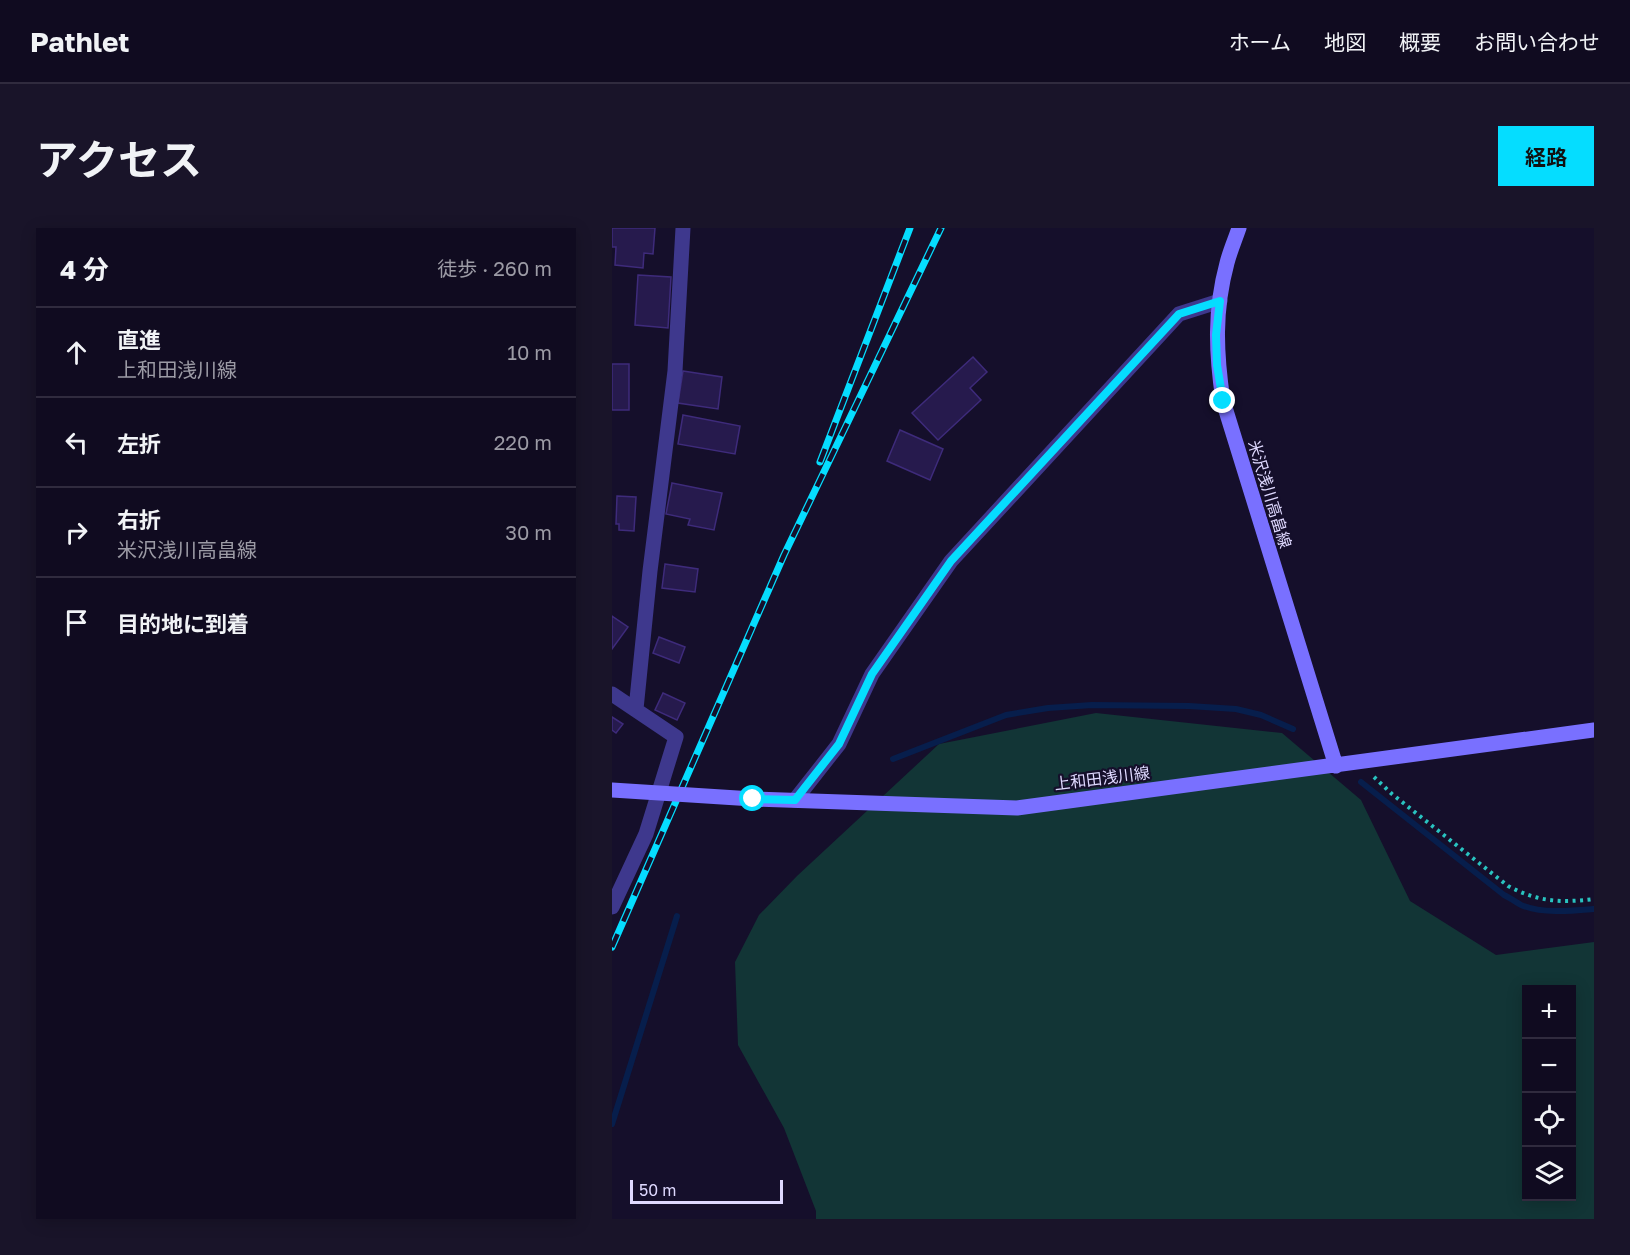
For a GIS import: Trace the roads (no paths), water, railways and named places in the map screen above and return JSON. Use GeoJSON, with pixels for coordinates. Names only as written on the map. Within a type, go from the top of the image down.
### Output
{"type":"FeatureCollection","features":[{"type":"Feature","properties":{"kind":"main road","name":"米沢浅川高畠線"},"geometry":{"type":"LineString","coordinates":[[1239,228],[1227,262],[1216,335],[1223,401],[1336,766]]}},
{"type":"Feature","properties":{"kind":"main road","name":"上和田浅川線"},"geometry":{"type":"LineString","coordinates":[[612,789],[753,799],[1017,808],[1594,730]]}},
{"type":"Feature","properties":{"kind":"street"},"geometry":{"type":"LineString","coordinates":[[636,710],[650,571],[675,371],[683,228]]}},
{"type":"Feature","properties":{"kind":"street"},"geometry":{"type":"LineString","coordinates":[[795,800],[839,744],[872,674],[951,561],[1179,314],[1220,301]]}},
{"type":"Feature","properties":{"kind":"street"},"geometry":{"type":"LineString","coordinates":[[612,694],[676,737],[646,834],[612,907]]}},
{"type":"Feature","properties":{"kind":"waterway"},"geometry":{"type":"LineString","coordinates":[[893,759],[1006,715],[1048,708],[1092,705],[1236,709],[1261,715],[1293,729]]}},
{"type":"Feature","properties":{"kind":"waterway"},"geometry":{"type":"LineString","coordinates":[[1361,782],[1504,895],[1521,905],[1548,911],[1594,909]]}},
{"type":"Feature","properties":{"kind":"waterway"},"geometry":{"type":"LineString","coordinates":[[612,1124],[677,916]]}},
{"type":"Feature","properties":{"kind":"railway"},"geometry":{"type":"LineString","coordinates":[[820,462],[910,228]]}},
{"type":"Feature","properties":{"kind":"railway"},"geometry":{"type":"LineString","coordinates":[[612,947],[784,555],[941,228]]}}]}
